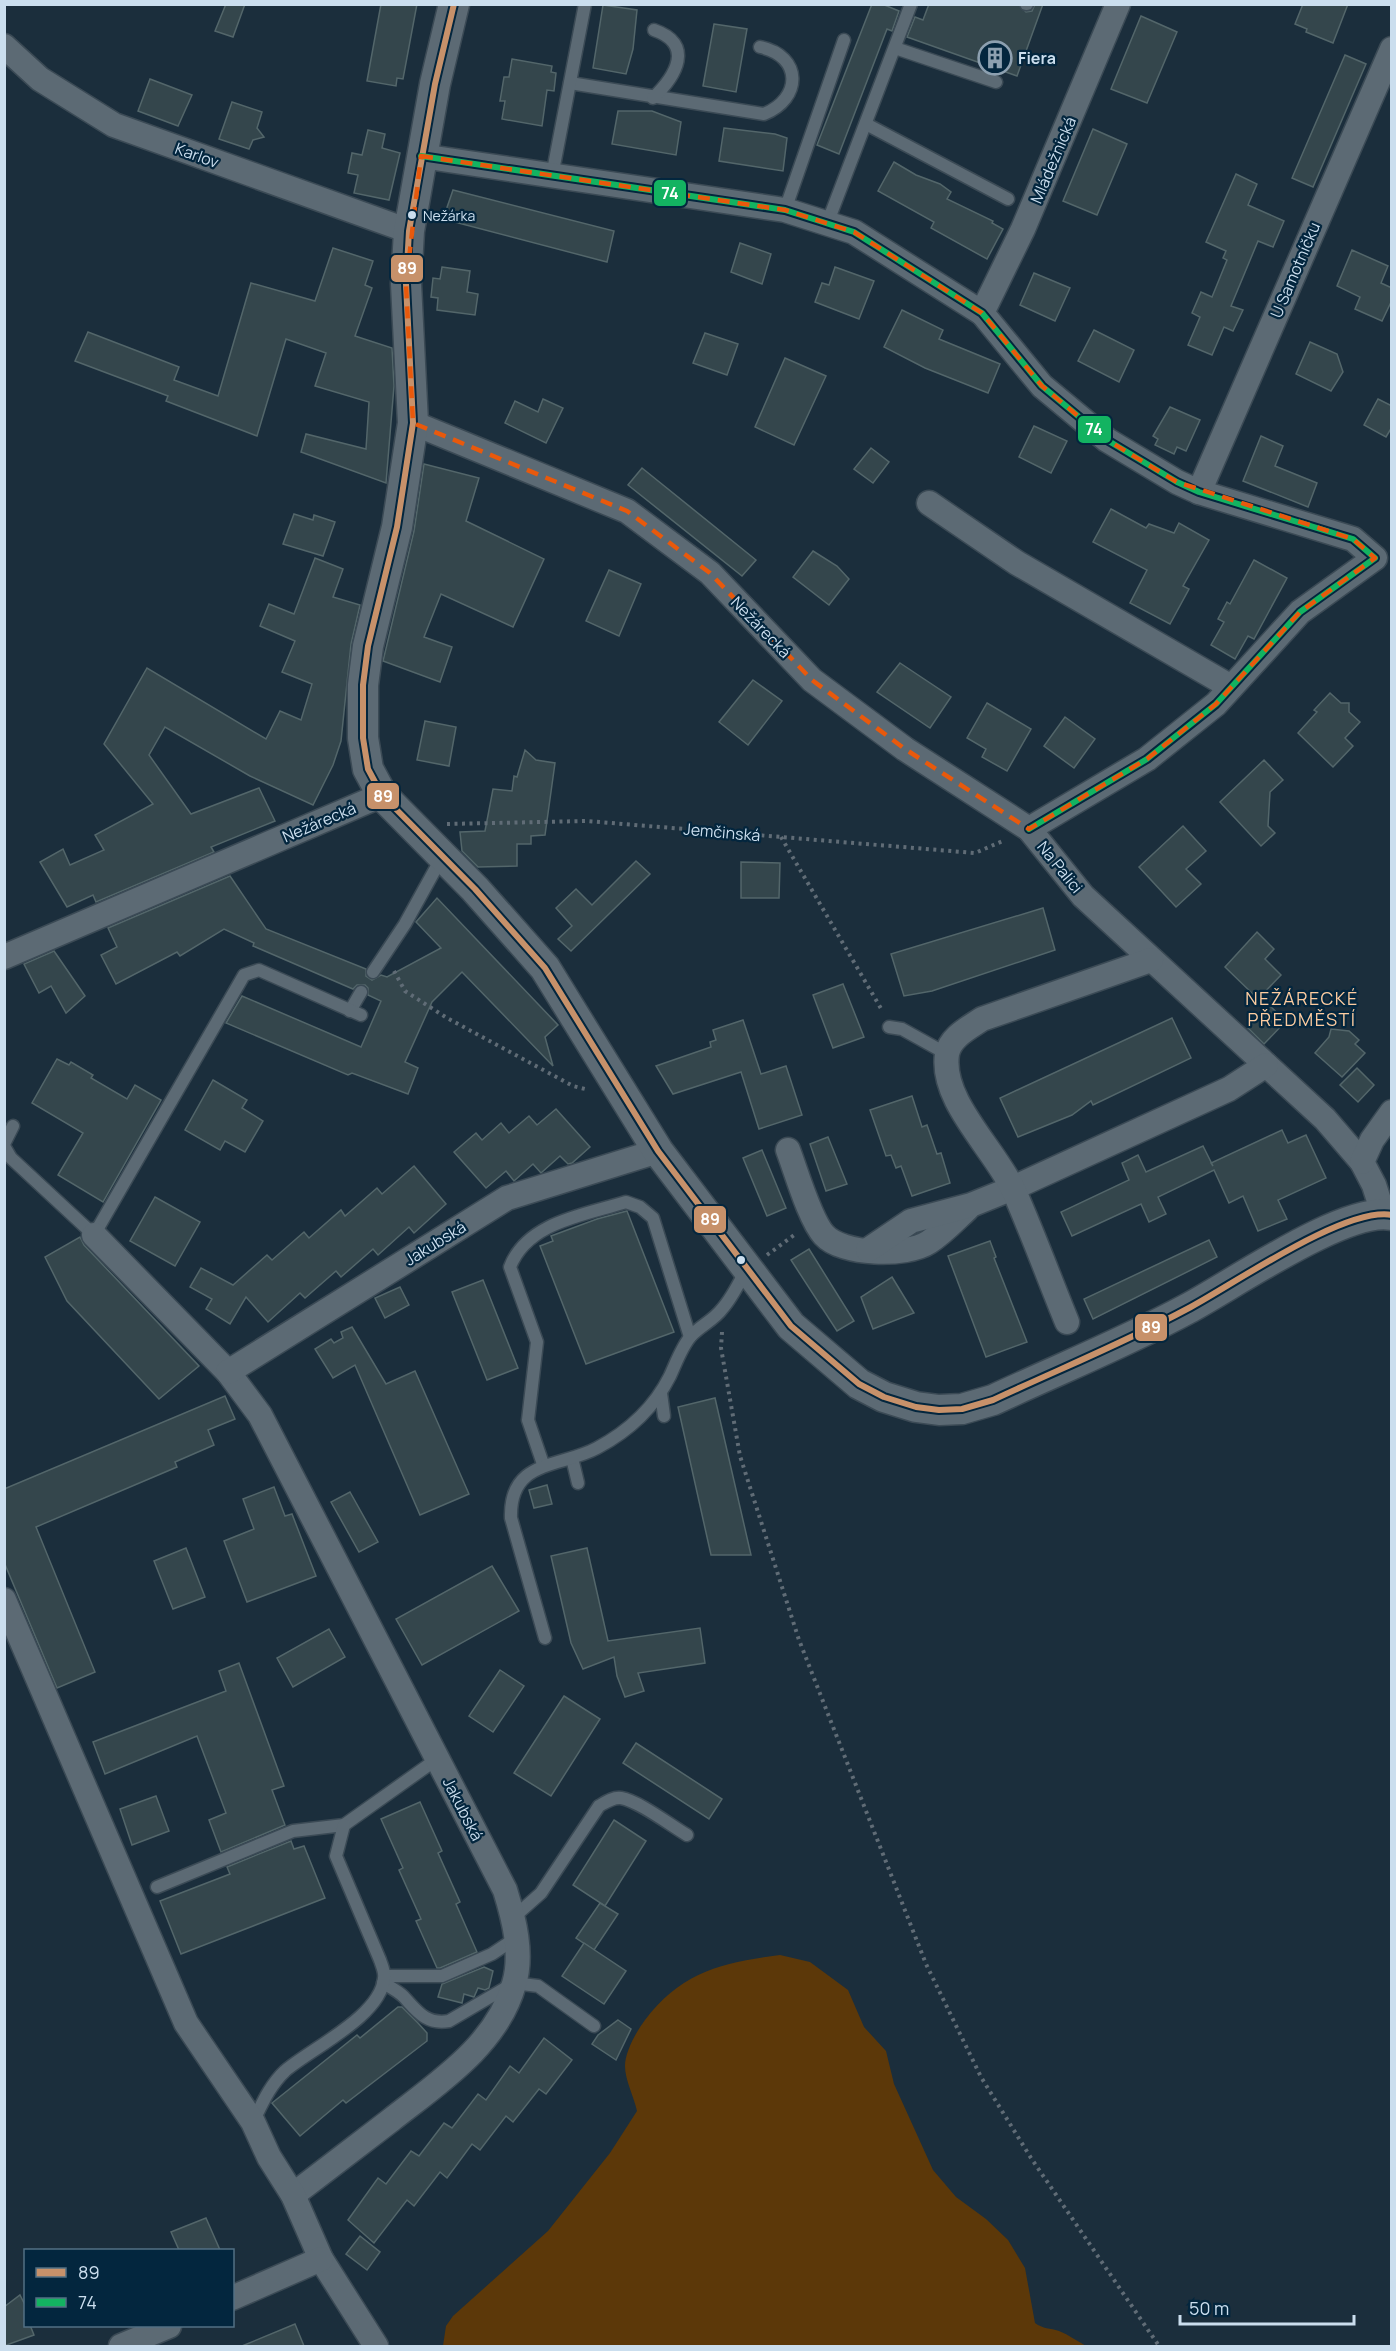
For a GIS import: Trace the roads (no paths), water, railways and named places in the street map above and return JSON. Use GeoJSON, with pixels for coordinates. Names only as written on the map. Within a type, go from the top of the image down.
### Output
{"type":"FeatureCollection","features":[{"type":"Feature","properties":{"kind":"street"},"geometry":{"type":"LineString","coordinates":[[454,4],[421,156],[409,231],[406,284],[413,423],[398,527],[368,646],[363,684],[363,738],[368,769],[382,795],[545,968],[624,1100],[658,1151],[747,1269],[791,1326],[859,1384],[884,1397],[916,1407],[939,1410],[962,1409],[993,1400],[1186,1310],[1316,1235],[1387,1214]]}},
{"type":"Feature","properties":{"kind":"street","name":"Mládežnická"},"geometry":{"type":"LineString","coordinates":[[982,313],[1023,229],[1118,4]]}},
{"type":"Feature","properties":{"kind":"street","name":"Karlov"},"geometry":{"type":"LineString","coordinates":[[4,46],[40,80],[114,125],[409,231]]}},
{"type":"Feature","properties":{"kind":"street","name":"U Samotníčku"},"geometry":{"type":"LineString","coordinates":[[1199,492],[1392,49]]}},
{"type":"Feature","properties":{"kind":"street"},"geometry":{"type":"LineString","coordinates":[[421,156],[785,210],[854,232],[982,313],[1042,386],[1099,434],[1176,482],[1199,492]]}},
{"type":"Feature","properties":{"kind":"street","name":"Nežárecká"},"geometry":{"type":"LineString","coordinates":[[413,423],[627,511],[710,573],[812,680],[905,749],[1029,829]]}},
{"type":"Feature","properties":{"kind":"street","name":"Na Palici"},"geometry":{"type":"LineString","coordinates":[[1199,492],[1353,539],[1375,558],[1299,612],[1216,704],[1147,759],[1029,829],[1083,896],[1325,1119],[1362,1162],[1387,1214]]}},
{"type":"Feature","properties":{"kind":"street"},"geometry":{"type":"LineString","coordinates":[[929,503],[1017,563],[1231,687]]}},
{"type":"Feature","properties":{"kind":"street","name":"Nežárecká"},"geometry":{"type":"LineString","coordinates":[[4,957],[382,795]]}},
{"type":"Feature","properties":{"kind":"street"},"geometry":{"type":"LineString","coordinates":[[1067,1322],[1012,1188],[952,1092],[947,1054],[950,1044],[962,1032],[982,1019],[1151,960]]}},
{"type":"Feature","properties":{"kind":"street"},"geometry":{"type":"LineString","coordinates":[[788,1150],[822,1234],[832,1244],[857,1250],[868,1250],[911,1221],[971,1205],[1012,1188],[1229,1089],[1266,1065]]}},
{"type":"Feature","properties":{"kind":"street"},"geometry":{"type":"LineString","coordinates":[[1362,1162],[1372,1140],[1392,1112]]}},
{"type":"Feature","properties":{"kind":"street","name":"Jakubská"},"geometry":{"type":"LineString","coordinates":[[228,1372],[507,1197],[658,1151]]}},
{"type":"Feature","properties":{"kind":"street","name":"Jakubská"},"geometry":{"type":"LineString","coordinates":[[94,1235],[228,1372],[260,1415],[505,1890],[515,1928],[514,1983],[504,2012],[489,2034],[455,2070],[293,2195]]}},
{"type":"Feature","properties":{"kind":"street"},"geometry":{"type":"LineString","coordinates":[[4,1600],[186,2023],[253,2122],[269,2157],[293,2195],[321,2259],[376,2346]]}},
{"type":"Feature","properties":{"kind":"street"},"geometry":{"type":"LineString","coordinates":[[234,2297],[321,2259]]}},
{"type":"Feature","properties":{"kind":"street"},"geometry":{"type":"LineString","coordinates":[[121,2346],[164,2327]]}},
{"type":"Feature","properties":{"kind":"lane"},"geometry":{"type":"LineString","coordinates":[[552,176],[585,4]]}},
{"type":"Feature","properties":{"kind":"lane"},"geometry":{"type":"LineString","coordinates":[[827,224],[911,4]]}},
{"type":"Feature","properties":{"kind":"lane"},"geometry":{"type":"LineString","coordinates":[[653,98],[670,80],[678,56],[671,39],[654,30]]}},
{"type":"Feature","properties":{"kind":"lane"},"geometry":{"type":"LineString","coordinates":[[785,210],[844,40]]}},
{"type":"Feature","properties":{"kind":"lane"},"geometry":{"type":"LineString","coordinates":[[570,83],[764,114],[777,109],[785,102],[792,73],[788,60],[779,52],[760,47]]}},
{"type":"Feature","properties":{"kind":"lane"},"geometry":{"type":"LineString","coordinates":[[895,48],[996,82]]}},
{"type":"Feature","properties":{"kind":"lane"},"geometry":{"type":"LineString","coordinates":[[866,124],[1008,199]]}},
{"type":"Feature","properties":{"kind":"lane"},"geometry":{"type":"LineString","coordinates":[[373,972],[442,857]]}},
{"type":"Feature","properties":{"kind":"lane"},"geometry":{"type":"LineString","coordinates":[[13,1126],[4,1145],[11,1158],[94,1235],[244,975],[259,970],[356,1013],[361,992]]}},
{"type":"Feature","properties":{"kind":"lane"},"geometry":{"type":"LineString","coordinates":[[891,1028],[902,1029],[947,1054]]}},
{"type":"Feature","properties":{"kind":"lane"},"geometry":{"type":"LineString","coordinates":[[543,1464],[528,1420],[537,1342],[510,1267],[516,1252],[539,1231],[626,1202],[640,1207],[653,1218],[690,1337]]}},
{"type":"Feature","properties":{"kind":"lane"},"geometry":{"type":"LineString","coordinates":[[545,1638],[511,1518],[510,1505],[516,1486],[543,1464],[572,1458],[597,1448],[647,1413],[661,1393],[690,1337],[722,1310],[747,1269]]}},
{"type":"Feature","properties":{"kind":"lane"},"geometry":{"type":"LineString","coordinates":[[661,1393],[664,1416]]}},
{"type":"Feature","properties":{"kind":"lane"},"geometry":{"type":"LineString","coordinates":[[572,1458],[578,1483]]}},
{"type":"Feature","properties":{"kind":"lane"},"geometry":{"type":"LineString","coordinates":[[157,1887],[293,1831],[344,1826],[437,1760]]}},
{"type":"Feature","properties":{"kind":"lane"},"geometry":{"type":"LineString","coordinates":[[384,1979],[442,1976],[492,1954],[542,1893],[599,1806],[610,1799],[620,1797],[633,1802],[687,1835]]}},
{"type":"Feature","properties":{"kind":"lane"},"geometry":{"type":"LineString","coordinates":[[344,1826],[336,1856],[372,1937],[384,1979],[403,1995],[416,2012],[429,2020],[448,2021],[514,1983],[538,1986],[594,2026]]}},
{"type":"Feature","properties":{"kind":"lane"},"geometry":{"type":"LineString","coordinates":[[253,2122],[265,2096],[285,2072],[365,2013],[384,1979]]}},
{"type":"Feature","properties":{"kind":"place","name":"Fiera"},"geometry":{"type":"Point","coordinates":[995,58]}},
{"type":"Feature","properties":{"kind":"place","name":"Nežárka"},"geometry":{"type":"Point","coordinates":[412,215]}},
{"type":"Feature","properties":{"kind":"district","name":"NEŽÁRECKÉ PŘEDMĚSTÍ"},"geometry":{"type":"Point","coordinates":[1302,1008]}}]}
